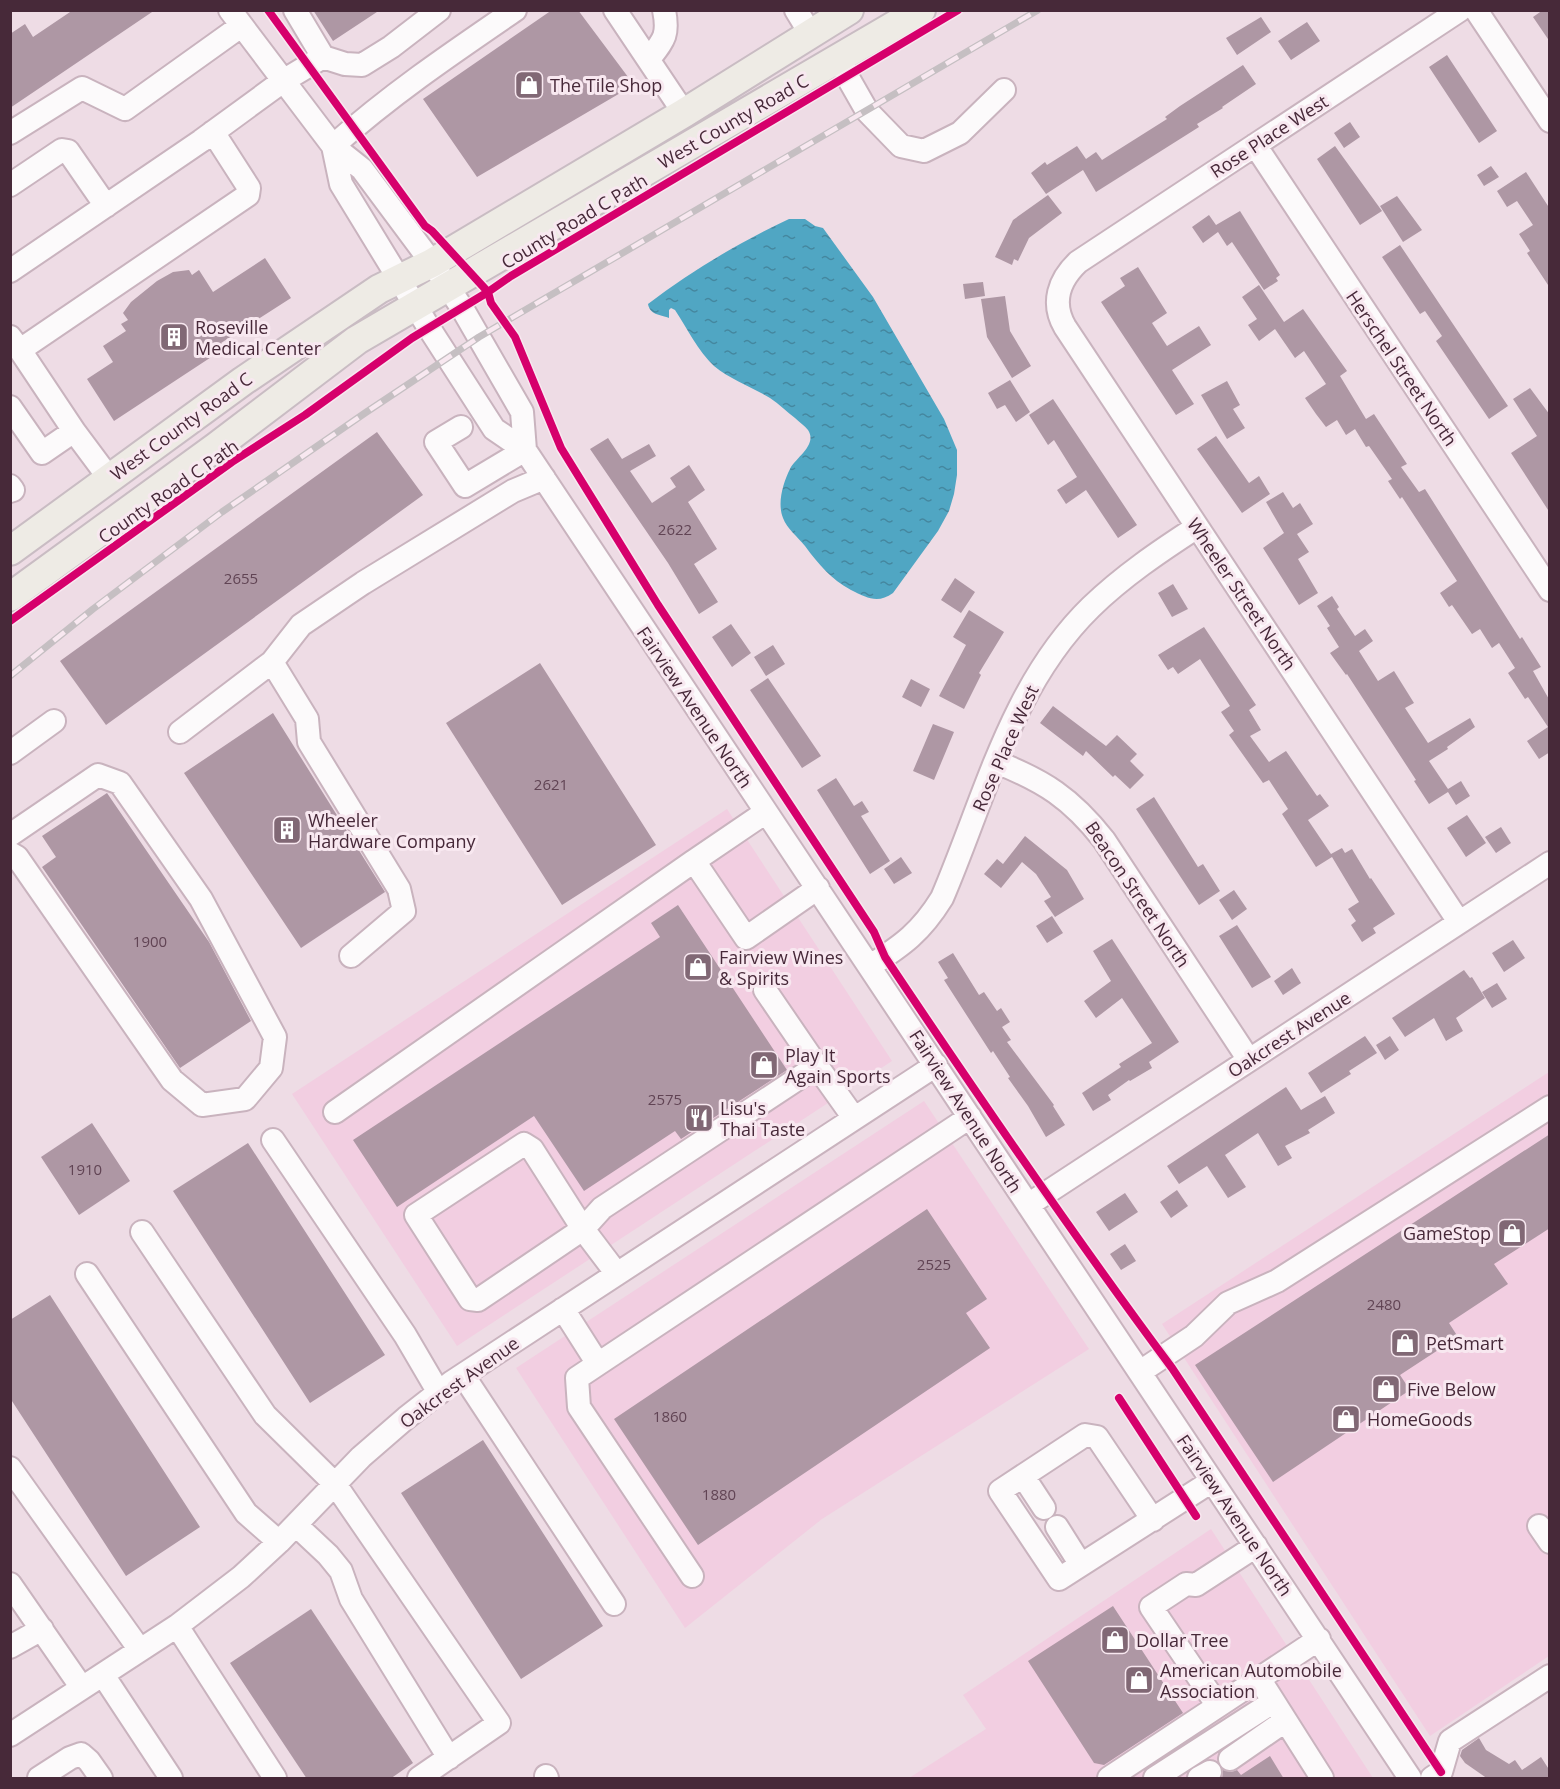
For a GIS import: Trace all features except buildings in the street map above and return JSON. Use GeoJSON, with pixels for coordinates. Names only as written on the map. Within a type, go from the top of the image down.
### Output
{"type":"FeatureCollection","features":[{"type":"Feature","properties":{"kind":"main road","name":"West County Road C"},"geometry":{"type":"LineString","coordinates":[[10,551],[243,381],[379,289],[432,263],[684,113],[803,22],[849,10]]}},
{"type":"Feature","properties":{"kind":"main road","name":"West County Road C"},"geometry":{"type":"LineString","coordinates":[[10,597],[216,447],[357,340],[921,10]]}},
{"type":"Feature","properties":{"kind":"street"},"geometry":{"type":"LineString","coordinates":[[294,10],[323,57],[345,64],[362,65],[391,47],[439,10]]}},
{"type":"Feature","properties":{"kind":"street"},"geometry":{"type":"LineString","coordinates":[[333,146],[382,103],[515,10]]}},
{"type":"Feature","properties":{"kind":"street"},"geometry":{"type":"LineString","coordinates":[[615,10],[684,113]]}},
{"type":"Feature","properties":{"kind":"street"},"geometry":{"type":"LineString","coordinates":[[649,59],[664,39],[667,26],[664,10]]}},
{"type":"Feature","properties":{"kind":"street","name":"Rose Place West"},"geometry":{"type":"LineString","coordinates":[[1078,262],[1460,10]]}},
{"type":"Feature","properties":{"kind":"street"},"geometry":{"type":"LineString","coordinates":[[1476,10],[1550,121]]}},
{"type":"Feature","properties":{"kind":"street"},"geometry":{"type":"LineString","coordinates":[[10,133],[82,88],[125,109],[236,16]]}},
{"type":"Feature","properties":{"kind":"street","name":"Fairview Avenue North"},"geometry":{"type":"LineString","coordinates":[[236,16],[333,146],[362,169],[432,263],[522,412],[525,450]]}},
{"type":"Feature","properties":{"kind":"street"},"geometry":{"type":"LineString","coordinates":[[10,271],[213,132],[283,81],[323,57]]}},
{"type":"Feature","properties":{"kind":"street"},"geometry":{"type":"LineString","coordinates":[[841,58],[867,111],[901,146],[924,151],[960,133],[1004,90]]}},
{"type":"Feature","properties":{"kind":"street"},"geometry":{"type":"LineString","coordinates":[[109,478],[74,431],[15,343],[248,195],[249,188],[213,132]]}},
{"type":"Feature","properties":{"kind":"street","name":"Herschel Street North"},"geometry":{"type":"LineString","coordinates":[[1255,145],[1550,590]]}},
{"type":"Feature","properties":{"kind":"street","name":"Fairview Avenue North"},"geometry":{"type":"LineString","coordinates":[[333,146],[341,184],[415,306],[494,429],[525,450],[1319,1639],[1407,1777]]}},
{"type":"Feature","properties":{"kind":"street"},"geometry":{"type":"LineString","coordinates":[[10,185],[62,150],[68,151],[105,206]]}},
{"type":"Feature","properties":{"kind":"street","name":"Wheeler Street North"},"geometry":{"type":"LineString","coordinates":[[1078,262],[1068,271],[1059,290],[1058,311],[1062,323],[1459,922]]}},
{"type":"Feature","properties":{"kind":"street"},"geometry":{"type":"LineString","coordinates":[[10,407],[42,453],[74,431]]}},
{"type":"Feature","properties":{"kind":"street"},"geometry":{"type":"LineString","coordinates":[[461,427],[436,442],[465,486],[525,450]]}},
{"type":"Feature","properties":{"kind":"street"},"geometry":{"type":"LineString","coordinates":[[180,732],[273,662],[301,625],[513,491],[543,478]]}},
{"type":"Feature","properties":{"kind":"street"},"geometry":{"type":"LineString","coordinates":[[10,486],[13,490],[10,491]]}},
{"type":"Feature","properties":{"kind":"street","name":"Rose Place West"},"geometry":{"type":"LineString","coordinates":[[870,966],[916,934],[942,898],[1021,702],[1063,639],[1090,608],[1120,580],[1197,527]]}},
{"type":"Feature","properties":{"kind":"street"},"geometry":{"type":"LineString","coordinates":[[273,662],[307,719],[309,742],[399,889],[404,911],[351,956]]}},
{"type":"Feature","properties":{"kind":"street"},"geometry":{"type":"LineString","coordinates":[[10,753],[54,722]]}},
{"type":"Feature","properties":{"kind":"street","name":"Beacon Street North"},"geometry":{"type":"LineString","coordinates":[[996,762],[1042,782],[1066,799],[1087,819],[1104,840],[1249,1060]]}},
{"type":"Feature","properties":{"kind":"street"},"geometry":{"type":"LineString","coordinates":[[10,835],[98,775],[120,783],[201,899],[275,1037],[271,1068],[245,1099],[202,1104],[172,1080],[17,857],[10,853]]}},
{"type":"Feature","properties":{"kind":"street"},"geometry":{"type":"LineString","coordinates":[[335,1112],[766,812]]}},
{"type":"Feature","properties":{"kind":"street"},"geometry":{"type":"LineString","coordinates":[[694,861],[746,938],[818,888]]}},
{"type":"Feature","properties":{"kind":"street","name":"Oakcrest Avenue"},"geometry":{"type":"LineString","coordinates":[[1028,1205],[1550,863]]}},
{"type":"Feature","properties":{"kind":"street"},"geometry":{"type":"LineString","coordinates":[[765,990],[854,1118]]}},
{"type":"Feature","properties":{"kind":"street","name":"Oakcrest Avenue"},"geometry":{"type":"LineString","coordinates":[[10,1735],[177,1626],[241,1577],[397,1426],[463,1375],[936,1065]]}},
{"type":"Feature","properties":{"kind":"street"},"geometry":{"type":"LineString","coordinates":[[617,1274],[583,1229],[532,1149],[524,1144],[416,1215],[471,1299],[478,1300],[583,1229],[602,1208],[817,1066]]}},
{"type":"Feature","properties":{"kind":"street"},"geometry":{"type":"LineString","coordinates":[[1140,1372],[1194,1336],[1227,1303],[1277,1281],[1550,1107]]}},
{"type":"Feature","properties":{"kind":"street"},"geometry":{"type":"LineString","coordinates":[[692,1576],[579,1407],[577,1378],[970,1117]]}},
{"type":"Feature","properties":{"kind":"street"},"geometry":{"type":"LineString","coordinates":[[273,1140],[405,1335],[439,1393]]}},
{"type":"Feature","properties":{"kind":"street"},"geometry":{"type":"LineString","coordinates":[[142,1232],[265,1414],[335,1484],[499,1723],[419,1779]]}},
{"type":"Feature","properties":{"kind":"street"},"geometry":{"type":"LineString","coordinates":[[87,1274],[246,1513],[279,1542]]}},
{"type":"Feature","properties":{"kind":"street"},"geometry":{"type":"LineString","coordinates":[[563,1309],[598,1364]]}},
{"type":"Feature","properties":{"kind":"street"},"geometry":{"type":"LineString","coordinates":[[463,1375],[615,1604]]}},
{"type":"Feature","properties":{"kind":"street"},"geometry":{"type":"LineString","coordinates":[[1153,1520],[1098,1437],[1092,1435],[1085,1435],[1000,1491],[1059,1579],[1153,1520],[1212,1481]]}},
{"type":"Feature","properties":{"kind":"street"},"geometry":{"type":"LineString","coordinates":[[10,1468],[140,1650]]}},
{"type":"Feature","properties":{"kind":"street"},"geometry":{"type":"LineString","coordinates":[[1023,1476],[1044,1508]]}},
{"type":"Feature","properties":{"kind":"street"},"geometry":{"type":"LineString","coordinates":[[296,1525],[328,1555],[341,1571],[351,1599],[448,1758]]}},
{"type":"Feature","properties":{"kind":"street"},"geometry":{"type":"LineString","coordinates":[[1056,1527],[1081,1565]]}},
{"type":"Feature","properties":{"kind":"street"},"geometry":{"type":"LineString","coordinates":[[1218,1706],[1151,1607],[1186,1584],[1196,1585],[1257,1546]]}},
{"type":"Feature","properties":{"kind":"street"},"geometry":{"type":"LineString","coordinates":[[10,1584],[82,1688]]}},
{"type":"Feature","properties":{"kind":"street"},"geometry":{"type":"LineString","coordinates":[[177,1626],[275,1779]]}},
{"type":"Feature","properties":{"kind":"street"},"geometry":{"type":"LineString","coordinates":[[10,1647],[42,1629]]}},
{"type":"Feature","properties":{"kind":"street"},"geometry":{"type":"LineString","coordinates":[[1109,1779],[1136,1771],[1218,1706],[1319,1639]]}},
{"type":"Feature","properties":{"kind":"street"},"geometry":{"type":"LineString","coordinates":[[103,1675],[171,1779]]}},
{"type":"Feature","properties":{"kind":"street"},"geometry":{"type":"LineString","coordinates":[[1432,1779],[1441,1772],[1450,1741],[1550,1676]]}},
{"type":"Feature","properties":{"kind":"street"},"geometry":{"type":"LineString","coordinates":[[1259,1678],[1322,1779]]}},
{"type":"Feature","properties":{"kind":"street"},"geometry":{"type":"LineString","coordinates":[[1155,1779],[1273,1702]]}},
{"type":"Feature","properties":{"kind":"street"},"geometry":{"type":"LineString","coordinates":[[1230,1759],[1285,1721]]}},
{"type":"Feature","properties":{"kind":"street"},"geometry":{"type":"LineString","coordinates":[[39,1779],[70,1758],[81,1754],[89,1761],[101,1779]]}},
{"type":"Feature","properties":{"kind":"shaded area"},"geometry":{"type":"Polygon","coordinates":[[[727,809],[892,1061],[457,1346],[292,1094],[727,809]]]}},
{"type":"Feature","properties":{"kind":"shaded area"},"geometry":{"type":"Polygon","coordinates":[[[1549,1072],[1549,1656],[1430,1736],[1162,1324],[1549,1072]]]}},
{"type":"Feature","properties":{"kind":"shaded area"},"geometry":{"type":"Polygon","coordinates":[[[924,1101],[1089,1349],[822,1519],[685,1628],[516,1368],[924,1101]]]}},
{"type":"Feature","properties":{"kind":"shaded area"},"geometry":{"type":"Polygon","coordinates":[[[1211,1529],[1373,1778],[909,1778],[986,1729],[963,1695],[1211,1529]]]}},
{"type":"Feature","properties":{"kind":"water"},"geometry":{"type":"Polygon","coordinates":[[[789,219],[805,219],[823,228],[873,297],[944,419],[957,450],[957,475],[949,511],[938,531],[893,593],[882,598],[867,597],[837,581],[820,565],[783,518],[781,500],[783,487],[790,469],[808,446],[810,436],[808,430],[770,398],[714,366],[675,310],[671,308],[669,310],[669,318],[653,312],[648,304],[716,258],[789,219]]]}},
{"type":"Feature","properties":{"kind":"railway"},"geometry":{"type":"LineString","coordinates":[[10,676],[93,609],[222,512],[479,337],[1038,10]]}},
{"type":"Feature","properties":{"kind":"cycle path"},"geometry":{"type":"LineString","coordinates":[[268,10],[425,226],[488,292],[491,303],[515,337],[561,448],[658,605],[874,932],[885,957],[990,1113],[1172,1368],[1441,1772]]}},
{"type":"Feature","properties":{"kind":"cycle path","name":"County Road C Path"},"geometry":{"type":"LineString","coordinates":[[10,621],[232,462],[305,415],[412,338],[511,276],[958,10]]}},
{"type":"Feature","properties":{"kind":"cycle path"},"geometry":{"type":"LineString","coordinates":[[1119,1398],[1196,1516]]}},
{"type":"Feature","properties":{"kind":"place","name":"The Tile Shop"},"geometry":{"type":"Point","coordinates":[529,85]}},
{"type":"Feature","properties":{"kind":"place","name":"Roseville Medical Center"},"geometry":{"type":"Point","coordinates":[174,337]}},
{"type":"Feature","properties":{"kind":"place","name":"Wheeler Hardware Company"},"geometry":{"type":"Point","coordinates":[287,830]}},
{"type":"Feature","properties":{"kind":"place","name":"Fairview Wines & Spirits"},"geometry":{"type":"Point","coordinates":[698,967]}},
{"type":"Feature","properties":{"kind":"place","name":"Play It Again Sports"},"geometry":{"type":"Point","coordinates":[764,1065]}},
{"type":"Feature","properties":{"kind":"place","name":"Lisu's Thai Taste"},"geometry":{"type":"Point","coordinates":[699,1118]}},
{"type":"Feature","properties":{"kind":"place","name":"GameStop"},"geometry":{"type":"Point","coordinates":[1512,1233]}},
{"type":"Feature","properties":{"kind":"place","name":"PetSmart"},"geometry":{"type":"Point","coordinates":[1405,1343]}},
{"type":"Feature","properties":{"kind":"place","name":"Five Below"},"geometry":{"type":"Point","coordinates":[1386,1389]}},
{"type":"Feature","properties":{"kind":"place","name":"HomeGoods"},"geometry":{"type":"Point","coordinates":[1346,1419]}},
{"type":"Feature","properties":{"kind":"place","name":"Dollar Tree"},"geometry":{"type":"Point","coordinates":[1115,1640]}},
{"type":"Feature","properties":{"kind":"place","name":"American Automobile Association"},"geometry":{"type":"Point","coordinates":[1139,1680]}}]}
